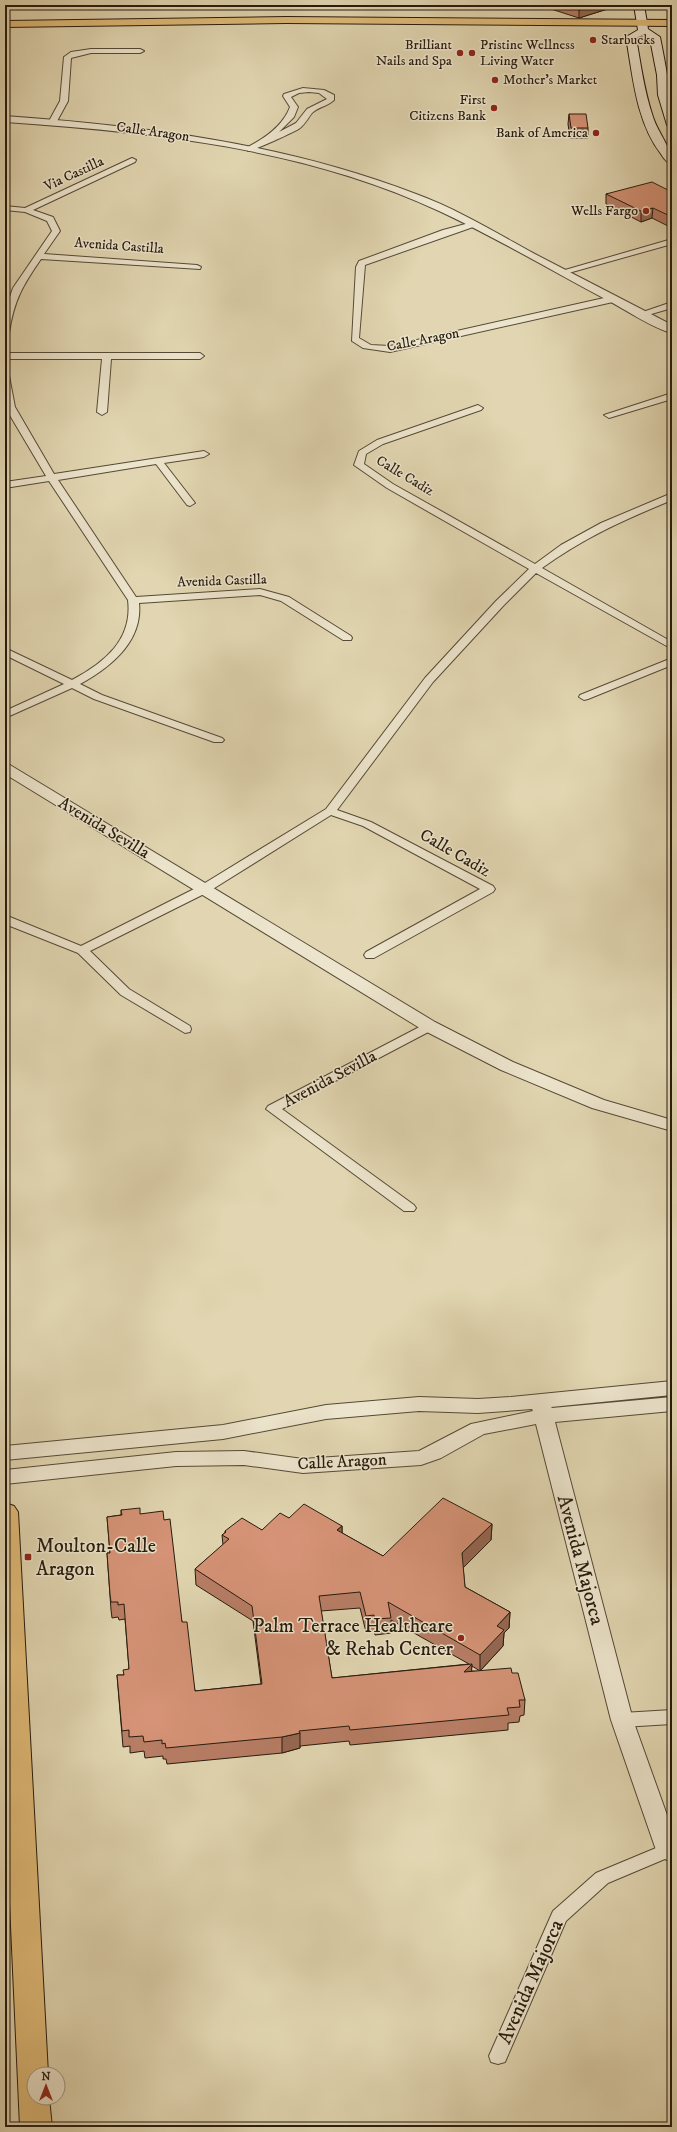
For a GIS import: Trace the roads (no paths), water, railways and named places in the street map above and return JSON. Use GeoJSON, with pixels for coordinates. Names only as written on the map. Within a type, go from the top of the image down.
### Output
{"type":"FeatureCollection","features":[{"type":"Feature","properties":{"kind":"main road"},"geometry":{"type":"LineString","coordinates":[[639,5],[642,27],[655,37],[663,81],[663,95],[672,124]]}},
{"type":"Feature","properties":{"kind":"main road"},"geometry":{"type":"LineString","coordinates":[[5,24],[286,20],[642,27],[672,31]]}},
{"type":"Feature","properties":{"kind":"main road"},"geometry":{"type":"LineString","coordinates":[[5,29],[642,27],[672,23]]}},
{"type":"Feature","properties":{"kind":"main road"},"geometry":{"type":"LineString","coordinates":[[642,27],[631,37],[642,104],[662,151],[672,161]]}},
{"type":"Feature","properties":{"kind":"main road"},"geometry":{"type":"LineString","coordinates":[[658,57],[672,60]]}},
{"type":"Feature","properties":{"kind":"main road"},"geometry":{"type":"LineString","coordinates":[[663,81],[668,78],[668,66],[672,64]]}},
{"type":"Feature","properties":{"kind":"main road"},"geometry":{"type":"LineString","coordinates":[[5,1512],[33,2066]]}},
{"type":"Feature","properties":{"kind":"main road"},"geometry":{"type":"LineString","coordinates":[[35,2106],[36,2127]]}},
{"type":"Feature","properties":{"kind":"street"},"geometry":{"type":"LineString","coordinates":[[53,122],[64,101],[68,57],[70,55],[81,52],[140,51]]}},
{"type":"Feature","properties":{"kind":"street"},"geometry":{"type":"LineString","coordinates":[[251,148],[273,137],[290,131],[303,121],[310,111],[330,100],[331,97],[316,90],[301,91],[287,96],[294,107],[291,115],[273,134],[273,137]]}},
{"type":"Feature","properties":{"kind":"street","name":"Calle Aragon"},"geometry":{"type":"LineString","coordinates":[[5,119],[134,129],[251,148],[358,177],[413,196],[473,224],[672,330]]}},
{"type":"Feature","properties":{"kind":"street","name":"Via Castilla"},"geometry":{"type":"LineString","coordinates":[[26,210],[132,160]]}},
{"type":"Feature","properties":{"kind":"street","name":"Avenida Castilla"},"geometry":{"type":"LineString","coordinates":[[5,208],[26,210],[50,219],[56,231],[17,288],[7,319],[5,333]]}},
{"type":"Feature","properties":{"kind":"street","name":"Calle Aragon"},"geometry":{"type":"LineString","coordinates":[[473,224],[446,232],[362,263],[360,267],[355,339],[360,345],[373,349],[390,349],[613,299]]}},
{"type":"Feature","properties":{"kind":"street"},"geometry":{"type":"LineString","coordinates":[[562,272],[672,241]]}},
{"type":"Feature","properties":{"kind":"street","name":"Avenida Castilla"},"geometry":{"type":"LineString","coordinates":[[40,256],[197,266]]}},
{"type":"Feature","properties":{"kind":"street"},"geometry":{"type":"LineString","coordinates":[[641,314],[672,305]]}},
{"type":"Feature","properties":{"kind":"street"},"geometry":{"type":"LineString","coordinates":[[5,356],[200,356]]}},
{"type":"Feature","properties":{"kind":"street"},"geometry":{"type":"LineString","coordinates":[[102,412],[107,356]]}},
{"type":"Feature","properties":{"kind":"street"},"geometry":{"type":"LineString","coordinates":[[5,376],[10,408],[51,477],[133,600],[134,621],[128,639],[106,663],[73,684],[5,715]]}},
{"type":"Feature","properties":{"kind":"street"},"geometry":{"type":"LineString","coordinates":[[609,415],[672,396]]}},
{"type":"Feature","properties":{"kind":"street","name":"Calle Cadiz"},"geometry":{"type":"LineString","coordinates":[[478,408],[380,442],[362,453],[359,465],[390,486],[672,646]]}},
{"type":"Feature","properties":{"kind":"street"},"geometry":{"type":"LineString","coordinates":[[5,485],[204,454]]}},
{"type":"Feature","properties":{"kind":"street"},"geometry":{"type":"LineString","coordinates":[[158,461],[190,503]]}},
{"type":"Feature","properties":{"kind":"street"},"geometry":{"type":"LineString","coordinates":[[82,950],[204,889],[330,811],[430,680],[500,603],[536,568],[565,547],[604,526],[672,496]]}},
{"type":"Feature","properties":{"kind":"street","name":"Avenida Castilla"},"geometry":{"type":"LineString","coordinates":[[133,600],[260,592],[285,599],[347,638]]}},
{"type":"Feature","properties":{"kind":"street"},"geometry":{"type":"LineString","coordinates":[[5,651],[98,697],[218,740]]}},
{"type":"Feature","properties":{"kind":"street"},"geometry":{"type":"LineString","coordinates":[[584,697],[672,661]]}},
{"type":"Feature","properties":{"kind":"street","name":"Avenida Sevilla"},"geometry":{"type":"LineString","coordinates":[[5,768],[429,1026],[507,1066],[598,1104],[672,1126]]}},
{"type":"Feature","properties":{"kind":"street","name":"Calle Cadiz"},"geometry":{"type":"LineString","coordinates":[[330,811],[367,824],[489,889],[370,954]]}},
{"type":"Feature","properties":{"kind":"street"},"geometry":{"type":"LineString","coordinates":[[5,919],[18,926],[82,950],[125,992],[185,1029]]}},
{"type":"Feature","properties":{"kind":"street","name":"Avenida Sevilla"},"geometry":{"type":"LineString","coordinates":[[409,1208],[273,1110],[429,1026]]}},
{"type":"Feature","properties":{"kind":"street","name":"Calle Aragon"},"geometry":{"type":"LineString","coordinates":[[5,1477],[176,1459],[244,1458],[303,1466],[421,1458],[434,1453],[478,1429],[542,1408],[672,1388]]}},
{"type":"Feature","properties":{"kind":"street","name":"Calle Aragon"},"geometry":{"type":"LineString","coordinates":[[5,1452],[223,1432],[326,1412],[419,1404],[542,1408],[672,1404]]}},
{"type":"Feature","properties":{"kind":"street","name":"Avenida Majorca"},"geometry":{"type":"LineString","coordinates":[[498,2056],[559,1916],[602,1878],[670,1852],[622,1720],[542,1408]]}},
{"type":"Feature","properties":{"kind":"street"},"geometry":{"type":"LineString","coordinates":[[622,1720],[672,1717]]}},
{"type":"Feature","properties":{"kind":"place","name":"Starbucks"},"geometry":{"type":"Point","coordinates":[593,40]}},
{"type":"Feature","properties":{"kind":"place","name":"Brilliant Nails and Spa"},"geometry":{"type":"Point","coordinates":[460,53]}},
{"type":"Feature","properties":{"kind":"place","name":"Pristine Wellness Living Water"},"geometry":{"type":"Point","coordinates":[472,53]}},
{"type":"Feature","properties":{"kind":"place","name":"Mother's Market"},"geometry":{"type":"Point","coordinates":[495,80]}},
{"type":"Feature","properties":{"kind":"place","name":"First Citizens Bank"},"geometry":{"type":"Point","coordinates":[494,108]}},
{"type":"Feature","properties":{"kind":"place","name":"Bank of America"},"geometry":{"type":"Point","coordinates":[596,133]}},
{"type":"Feature","properties":{"kind":"place","name":"Wells Fargo"},"geometry":{"type":"Point","coordinates":[646,211]}},
{"type":"Feature","properties":{"kind":"place","name":"Moulton-Calle Aragon"},"geometry":{"type":"Point","coordinates":[28,1557]}},
{"type":"Feature","properties":{"kind":"place","name":"Palm Terrace Healthcare & Rehab Center"},"geometry":{"type":"Point","coordinates":[461,1638]}}]}
